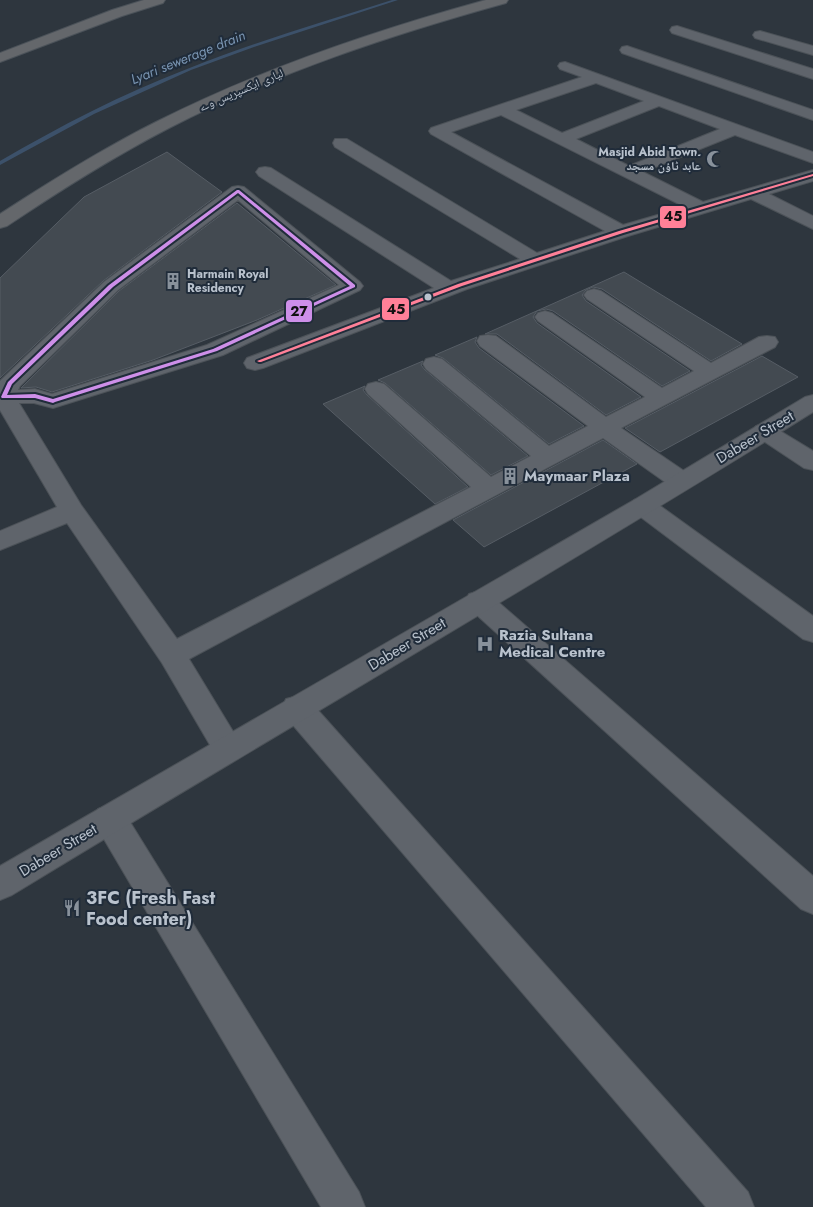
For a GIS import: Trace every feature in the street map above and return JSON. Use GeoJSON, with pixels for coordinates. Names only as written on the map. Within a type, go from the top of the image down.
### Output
{"type":"FeatureCollection","features":[{"type":"Feature","properties":{"kind":"highway"},"geometry":{"type":"LineString","coordinates":[[0,58],[117,13],[158,0]]}},
{"type":"Feature","properties":{"kind":"highway","name":"لیاری ایکسپریس وے"},"geometry":{"type":"LineString","coordinates":[[0,222],[148,133],[226,96],[338,50],[412,25],[500,0]]}},
{"type":"Feature","properties":{"kind":"street"},"geometry":{"type":"LineString","coordinates":[[677,30],[813,74]]}},
{"type":"Feature","properties":{"kind":"street"},"geometry":{"type":"LineString","coordinates":[[760,34],[813,51]]}},
{"type":"Feature","properties":{"kind":"street"},"geometry":{"type":"LineString","coordinates":[[654,59],[696,37]]}},
{"type":"Feature","properties":{"kind":"street"},"geometry":{"type":"LineString","coordinates":[[627,50],[813,115]]}},
{"type":"Feature","properties":{"kind":"street"},"geometry":{"type":"LineString","coordinates":[[565,66],[813,158]]}},
{"type":"Feature","properties":{"kind":"street"},"geometry":{"type":"LineString","coordinates":[[596,78],[437,131],[621,232]]}},
{"type":"Feature","properties":{"kind":"street"},"geometry":{"type":"LineString","coordinates":[[561,139],[658,101]]}},
{"type":"Feature","properties":{"kind":"street"},"geometry":{"type":"LineString","coordinates":[[502,109],[701,208]]}},
{"type":"Feature","properties":{"kind":"street"},"geometry":{"type":"LineString","coordinates":[[629,172],[734,129]]}},
{"type":"Feature","properties":{"kind":"street"},"geometry":{"type":"LineString","coordinates":[[341,143],[535,260]]}},
{"type":"Feature","properties":{"kind":"street"},"geometry":{"type":"LineString","coordinates":[[265,172],[449,289]]}},
{"type":"Feature","properties":{"kind":"street"},"geometry":{"type":"LineString","coordinates":[[255,363],[449,289],[535,260],[621,232],[813,175]]}},
{"type":"Feature","properties":{"kind":"street"},"geometry":{"type":"LineString","coordinates":[[238,192],[353,286],[206,352],[53,401],[35,396],[4,397],[10,383],[111,286],[238,192]]}},
{"type":"Feature","properties":{"kind":"street"},"geometry":{"type":"LineString","coordinates":[[753,193],[813,223]]}},
{"type":"Feature","properties":{"kind":"street"},"geometry":{"type":"LineString","coordinates":[[594,296],[710,372]]}},
{"type":"Feature","properties":{"kind":"street"},"geometry":{"type":"LineString","coordinates":[[545,317],[661,398]]}},
{"type":"Feature","properties":{"kind":"street"},"geometry":{"type":"LineString","coordinates":[[488,341],[604,428],[682,481]]}},
{"type":"Feature","properties":{"kind":"street"},"geometry":{"type":"LineString","coordinates":[[172,655],[767,342]]}},
{"type":"Feature","properties":{"kind":"street"},"geometry":{"type":"LineString","coordinates":[[434,364],[548,458]]}},
{"type":"Feature","properties":{"kind":"street"},"geometry":{"type":"LineString","coordinates":[[376,389],[488,489]]}},
{"type":"Feature","properties":{"kind":"street"},"geometry":{"type":"LineString","coordinates":[[4,397],[72,512],[172,655],[228,748]]}},
{"type":"Feature","properties":{"kind":"street","name":"Dabeer Street"},"geometry":{"type":"LineString","coordinates":[[0,884],[228,748],[643,506],[813,402]]}},
{"type":"Feature","properties":{"kind":"street"},"geometry":{"type":"LineString","coordinates":[[764,431],[813,462]]}},
{"type":"Feature","properties":{"kind":"street"},"geometry":{"type":"LineString","coordinates":[[643,506],[813,632]]}},
{"type":"Feature","properties":{"kind":"street"},"geometry":{"type":"LineString","coordinates":[[0,541],[72,512]]}},
{"type":"Feature","properties":{"kind":"street"},"geometry":{"type":"LineString","coordinates":[[479,601],[813,898]]}},
{"type":"Feature","properties":{"kind":"street"},"geometry":{"type":"LineString","coordinates":[[298,708],[733,1207]]}},
{"type":"Feature","properties":{"kind":"street"},"geometry":{"type":"LineString","coordinates":[[110,819],[344,1207]]}},
{"type":"Feature","properties":{"kind":"building"},"geometry":{"type":"Polygon","coordinates":[[[167,152],[222,192],[103,281],[0,378],[0,278],[84,197],[167,152]]]}},
{"type":"Feature","properties":{"kind":"building"},"geometry":{"type":"Polygon","coordinates":[[[237,203],[336,285],[257,320],[153,360],[52,392],[36,387],[21,388],[119,291],[237,203]]]}},
{"type":"Feature","properties":{"kind":"building"},"geometry":{"type":"Polygon","coordinates":[[[624,272],[742,344],[711,361],[602,289],[593,287],[586,290],[582,295],[586,301],[690,371],[662,386],[553,311],[546,309],[537,311],[533,317],[537,323],[641,397],[606,415],[497,334],[485,334],[624,272]]]}},
{"type":"Feature","properties":{"kind":"building"},"geometry":{"type":"Polygon","coordinates":[[[477,337],[475,342],[479,348],[584,426],[549,444],[443,358],[435,355],[477,337]]]}},
{"type":"Feature","properties":{"kind":"building"},"geometry":{"type":"Polygon","coordinates":[[[762,356],[798,377],[660,452],[625,428],[762,356]]]}},
{"type":"Feature","properties":{"kind":"building"},"geometry":{"type":"Polygon","coordinates":[[[423,361],[421,365],[425,370],[528,456],[491,475],[385,383],[378,380],[423,361]]]}},
{"type":"Feature","properties":{"kind":"building"},"geometry":{"type":"Polygon","coordinates":[[[365,386],[363,390],[367,395],[468,487],[435,504],[323,404],[365,386]]]}},
{"type":"Feature","properties":{"kind":"building"},"geometry":{"type":"Polygon","coordinates":[[[603,440],[637,464],[484,547],[453,520],[603,440]]]}},
{"type":"Feature","properties":{"kind":"waterway","name":"Lyari sewerage drain"},"geometry":{"type":"LineString","coordinates":[[0,163],[92,112],[189,69],[273,39],[396,0]]}},
{"type":"Feature","properties":{"kind":"transit line","name":"45"},"geometry":{"type":"LineString","coordinates":[[259,361],[460,285],[621,232],[813,175]]}},
{"type":"Feature","properties":{"kind":"transit line","name":"27"},"geometry":{"type":"LineString","coordinates":[[238,191],[353,286],[215,350],[53,401],[35,396],[4,397],[10,383],[111,286],[238,191]]}},
{"type":"Feature","properties":{"kind":"place","name":"Masjid Abid Town۔ عابد ٹاؤن مسجد"},"geometry":{"type":"Point","coordinates":[715,159]}},
{"type":"Feature","properties":{"kind":"place","name":"Harmain Royal Residency"},"geometry":{"type":"Point","coordinates":[173,281]}},
{"type":"Feature","properties":{"kind":"place","name":"Maymaar Plaza"},"geometry":{"type":"Point","coordinates":[510,476]}},
{"type":"Feature","properties":{"kind":"place","name":"Razia Sultana Medical Centre"},"geometry":{"type":"Point","coordinates":[485,644]}},
{"type":"Feature","properties":{"kind":"place","name":"3FC (Fresh Fast Food center)"},"geometry":{"type":"Point","coordinates":[72,908]}}]}
